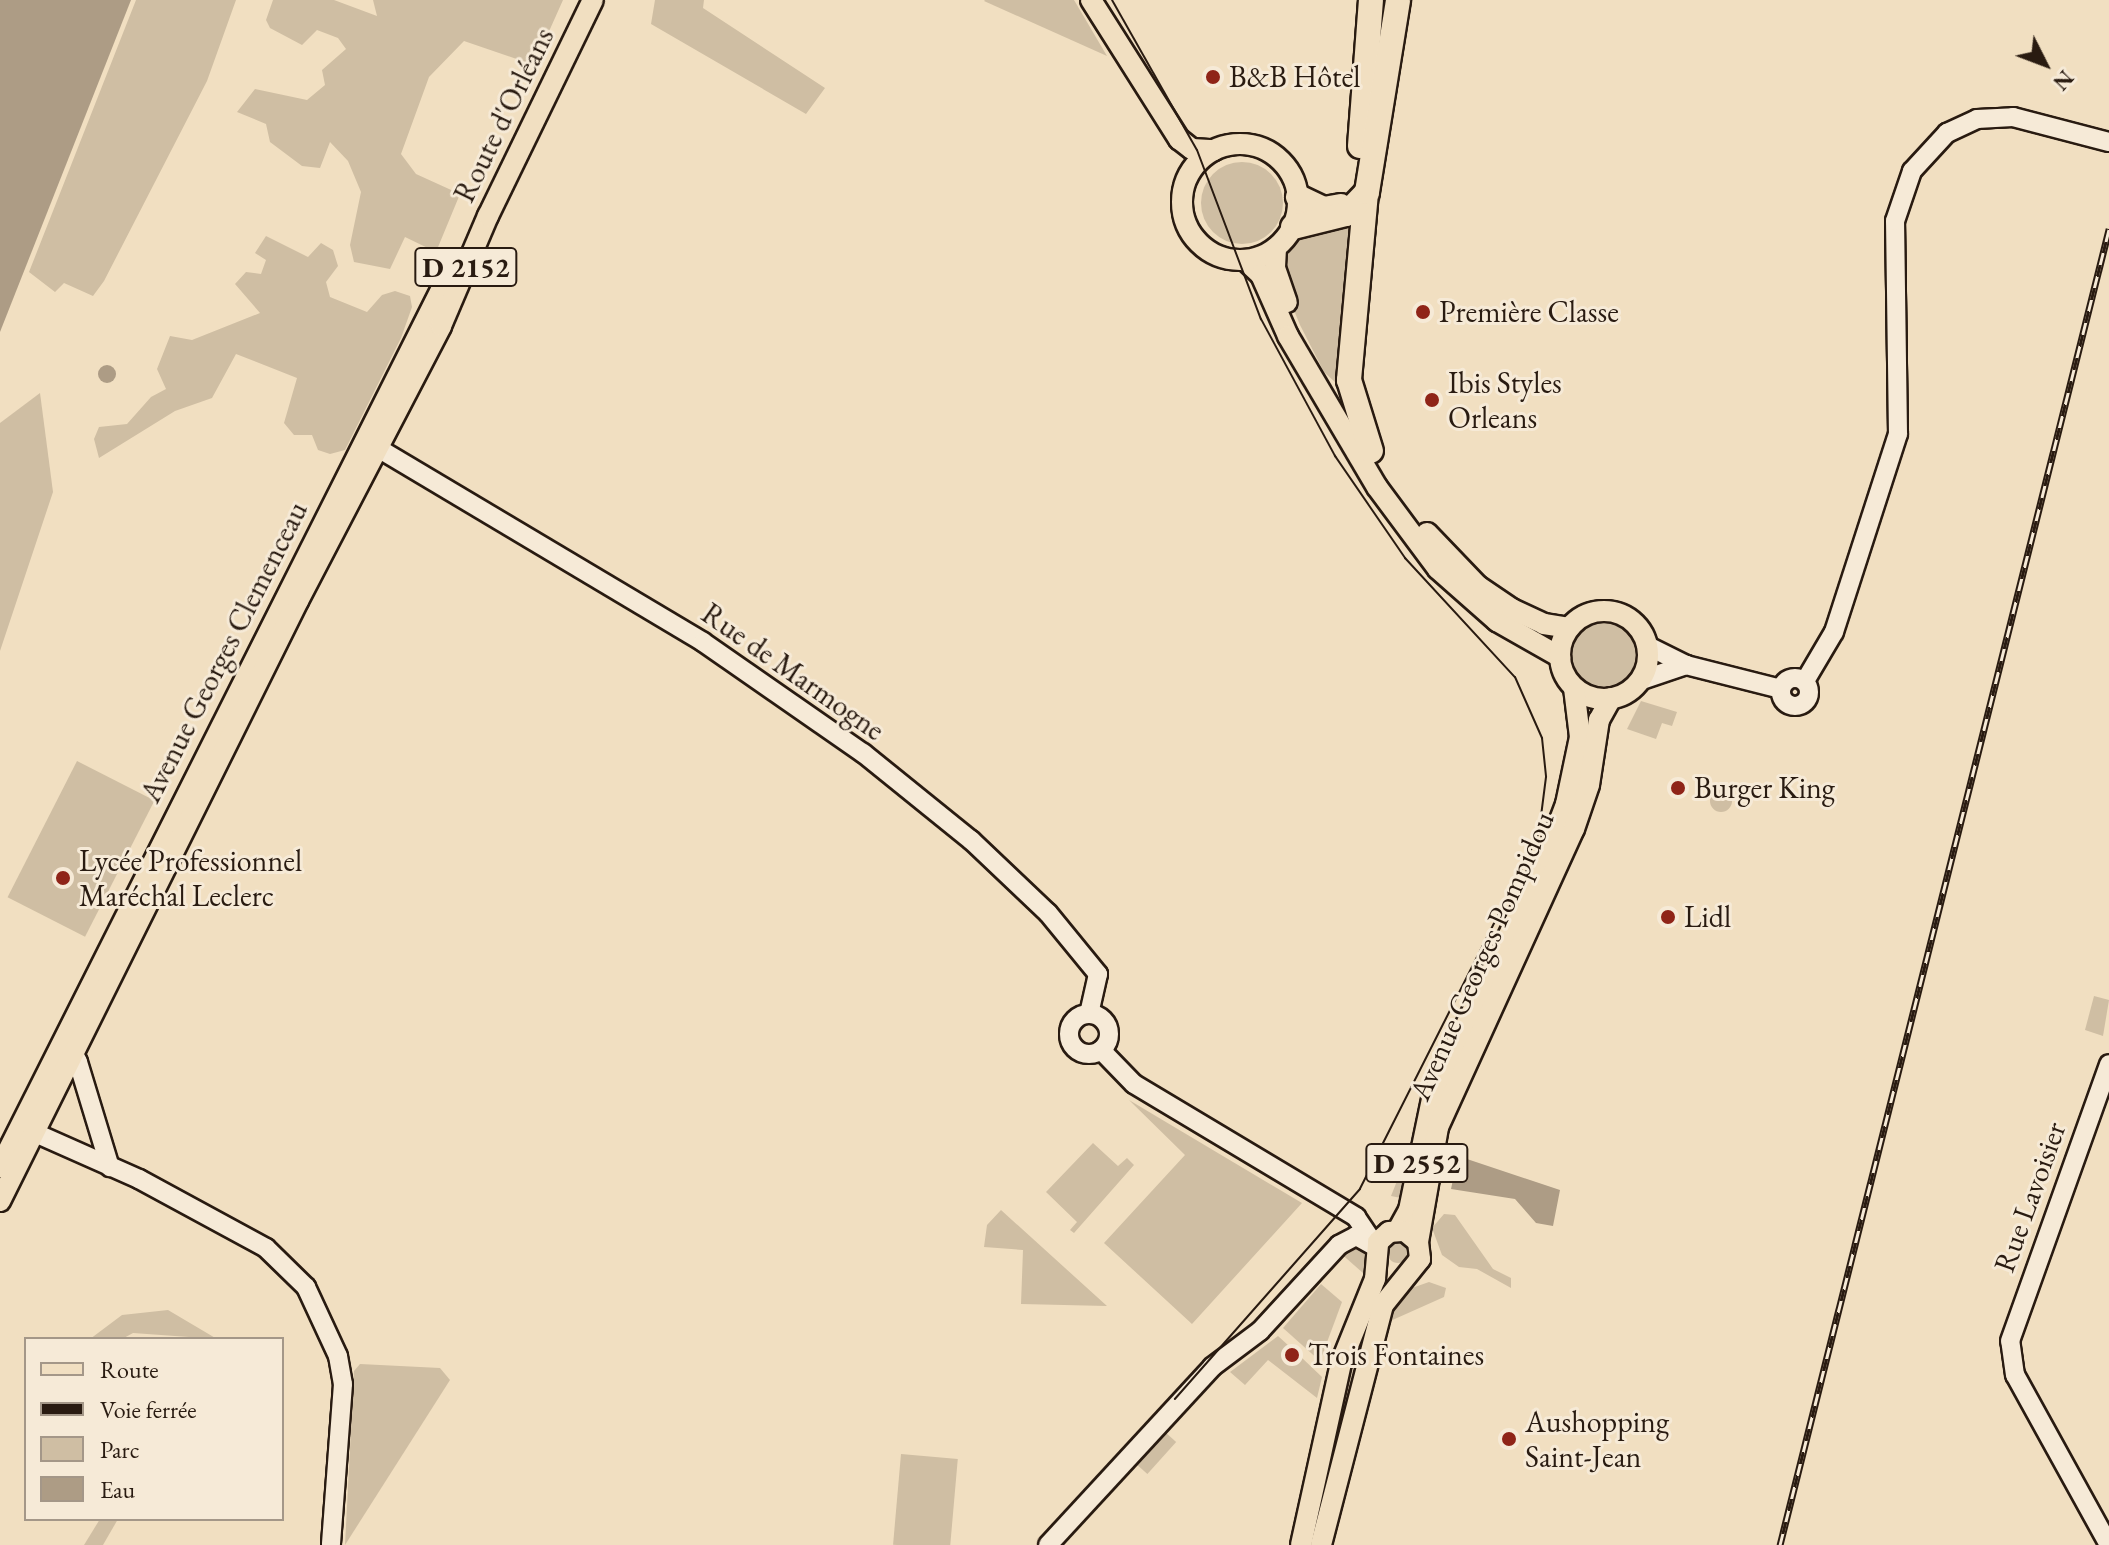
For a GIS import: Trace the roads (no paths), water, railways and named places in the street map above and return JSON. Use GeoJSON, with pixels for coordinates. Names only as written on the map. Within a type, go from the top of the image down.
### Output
{"type":"FeatureCollection","features":[{"type":"Feature","properties":{"kind":"highway"},"geometry":{"type":"LineString","coordinates":[[1298,197],[1324,209],[1347,205],[1354,195],[1371,0]]}},
{"type":"Feature","properties":{"kind":"highway"},"geometry":{"type":"LineString","coordinates":[[1367,47],[1377,0]]}},
{"type":"Feature","properties":{"kind":"highway"},"geometry":{"type":"LineString","coordinates":[[1371,451],[1349,380],[1350,329],[1367,192],[1398,0]]}},
{"type":"Feature","properties":{"kind":"highway"},"geometry":{"type":"LineString","coordinates":[[1293,227],[1346,214],[1367,192]]}},
{"type":"Feature","properties":{"kind":"main road","name":"Route d'Orléans"},"geometry":{"type":"LineString","coordinates":[[376,435],[583,0]]}},
{"type":"Feature","properties":{"kind":"main road","name":"Route d'Orléans"},"geometry":{"type":"LineString","coordinates":[[376,435],[593,0]]}},
{"type":"Feature","properties":{"kind":"main road"},"geometry":{"type":"LineString","coordinates":[[1091,0],[1137,78],[1188,176]]}},
{"type":"Feature","properties":{"kind":"main road"},"geometry":{"type":"LineString","coordinates":[[1137,78],[1185,145],[1214,150],[1239,144],[1266,150],[1289,169],[1298,197],[1293,227],[1276,248],[1245,260],[1214,254],[1190,232],[1182,205],[1188,176],[1214,150]]}},
{"type":"Feature","properties":{"kind":"main road"},"geometry":{"type":"LineString","coordinates":[[1276,248],[1275,268],[1292,316],[1331,390],[1439,548],[1478,586],[1533,620],[1569,628]]}},
{"type":"Feature","properties":{"kind":"main road"},"geometry":{"type":"LineString","coordinates":[[1245,260],[1261,275],[1288,336],[1377,487],[1438,569],[1497,621],[1560,657],[1569,628],[1594,612],[1617,613],[1638,628],[1646,645],[1639,681],[1611,698],[1576,695]]}},
{"type":"Feature","properties":{"kind":"main road","name":"Avenue Georges Clemenceau"},"geometry":{"type":"LineString","coordinates":[[73,1052],[344,511],[376,435]]}},
{"type":"Feature","properties":{"kind":"main road","name":"Avenue Georges Clemenceau"},"geometry":{"type":"LineString","coordinates":[[0,1167],[376,435]]}},
{"type":"Feature","properties":{"kind":"main road","name":"Avenue Georges Pompidou"},"geometry":{"type":"LineString","coordinates":[[1301,1545],[1341,1363],[1385,1243],[1409,1210],[1433,1094],[1551,844],[1576,764],[1576,695],[1560,657]]}},
{"type":"Feature","properties":{"kind":"main road","name":"Avenue Georges Pompidou"},"geometry":{"type":"LineString","coordinates":[[1402,1275],[1420,1259],[1418,1242],[1438,1127],[1574,829],[1589,785],[1599,720],[1611,698]]}},
{"type":"Feature","properties":{"kind":"main road","name":"D 2152"},"geometry":{"type":"LineString","coordinates":[[0,1201],[73,1052]]}},
{"type":"Feature","properties":{"kind":"main road"},"geometry":{"type":"LineString","coordinates":[[1321,1545],[1383,1305],[1402,1275],[1391,1274],[1385,1243],[1418,1242]]}},
{"type":"Feature","properties":{"kind":"street"},"geometry":{"type":"LineString","coordinates":[[1646,645],[1686,665],[1781,689],[1793,678],[1805,681],[1834,632],[1898,434],[1895,221],[1912,171],[1947,133],[1977,119],[2013,117],[2109,142]]}},
{"type":"Feature","properties":{"kind":"street","name":"Rue de Marmogne"},"geometry":{"type":"LineString","coordinates":[[376,435],[703,642],[874,762],[971,840],[1083,954],[1098,974],[1089,1014]]}},
{"type":"Feature","properties":{"kind":"street"},"geometry":{"type":"LineString","coordinates":[[1639,681],[1686,665]]}},
{"type":"Feature","properties":{"kind":"street"},"geometry":{"type":"LineString","coordinates":[[1089,1014],[1108,1028],[1101,1050],[1082,1053],[1070,1039],[1074,1022],[1089,1014]]}},
{"type":"Feature","properties":{"kind":"street"},"geometry":{"type":"LineString","coordinates":[[1101,1050],[1134,1084],[1356,1217],[1385,1243]]}},
{"type":"Feature","properties":{"kind":"street"},"geometry":{"type":"LineString","coordinates":[[53,1060],[73,1052],[117,1171]]}},
{"type":"Feature","properties":{"kind":"street","name":"Rue Lavoisier"},"geometry":{"type":"LineString","coordinates":[[2109,1064],[2014,1321],[2011,1351],[2020,1384],[2109,1545]]}},
{"type":"Feature","properties":{"kind":"street"},"geometry":{"type":"LineString","coordinates":[[33,1099],[29,1125],[33,1132],[117,1171],[266,1248],[285,1263],[321,1311],[338,1356],[343,1384],[331,1545]]}},
{"type":"Feature","properties":{"kind":"street"},"geometry":{"type":"LineString","coordinates":[[1048,1545],[1221,1358],[1260,1331],[1350,1237],[1385,1243]]}},
{"type":"Feature","properties":{"kind":"street"},"geometry":{"type":"LineString","coordinates":[[1041,1545],[1175,1399]]}},
{"type":"Feature","properties":{"kind":"water"},"geometry":{"type":"Polygon","coordinates":[[[0,0],[131,0],[0,332],[0,0]]]}},
{"type":"Feature","properties":{"kind":"water"},"geometry":{"type":"Polygon","coordinates":[[[107,365],[116,374],[107,383],[98,374],[107,365]]]}},
{"type":"Feature","properties":{"kind":"water"},"geometry":{"type":"Polygon","coordinates":[[[1458,1156],[1560,1190],[1553,1226],[1536,1223],[1515,1199],[1451,1189],[1458,1156]]]}},
{"type":"Feature","properties":{"kind":"tram line"},"geometry":{"type":"LineString","coordinates":[[1112,0],[1197,150],[1261,319],[1335,456],[1405,558],[1515,677],[1542,738],[1546,777],[1539,832],[1360,1189],[1175,1399]]}},
{"type":"Feature","properties":{"kind":"railway"},"geometry":{"type":"LineString","coordinates":[[1780,1545],[2109,229]]}},
{"type":"Feature","properties":{"kind":"place","name":"B&B Hôtel"},"geometry":{"type":"Point","coordinates":[1213,77]}},
{"type":"Feature","properties":{"kind":"place","name":"Première Classe"},"geometry":{"type":"Point","coordinates":[1423,312]}},
{"type":"Feature","properties":{"kind":"place","name":"Ibis Styles Orleans"},"geometry":{"type":"Point","coordinates":[1432,400]}},
{"type":"Feature","properties":{"kind":"place","name":"Burger King"},"geometry":{"type":"Point","coordinates":[1678,788]}},
{"type":"Feature","properties":{"kind":"place","name":"Lycée Professionnel Maréchal Leclerc"},"geometry":{"type":"Point","coordinates":[63,878]}},
{"type":"Feature","properties":{"kind":"place","name":"Lidl"},"geometry":{"type":"Point","coordinates":[1668,917]}},
{"type":"Feature","properties":{"kind":"place","name":"Trois Fontaines"},"geometry":{"type":"Point","coordinates":[1292,1355]}},
{"type":"Feature","properties":{"kind":"place","name":"Aushopping Saint-Jean"},"geometry":{"type":"Point","coordinates":[1509,1439]}}]}
